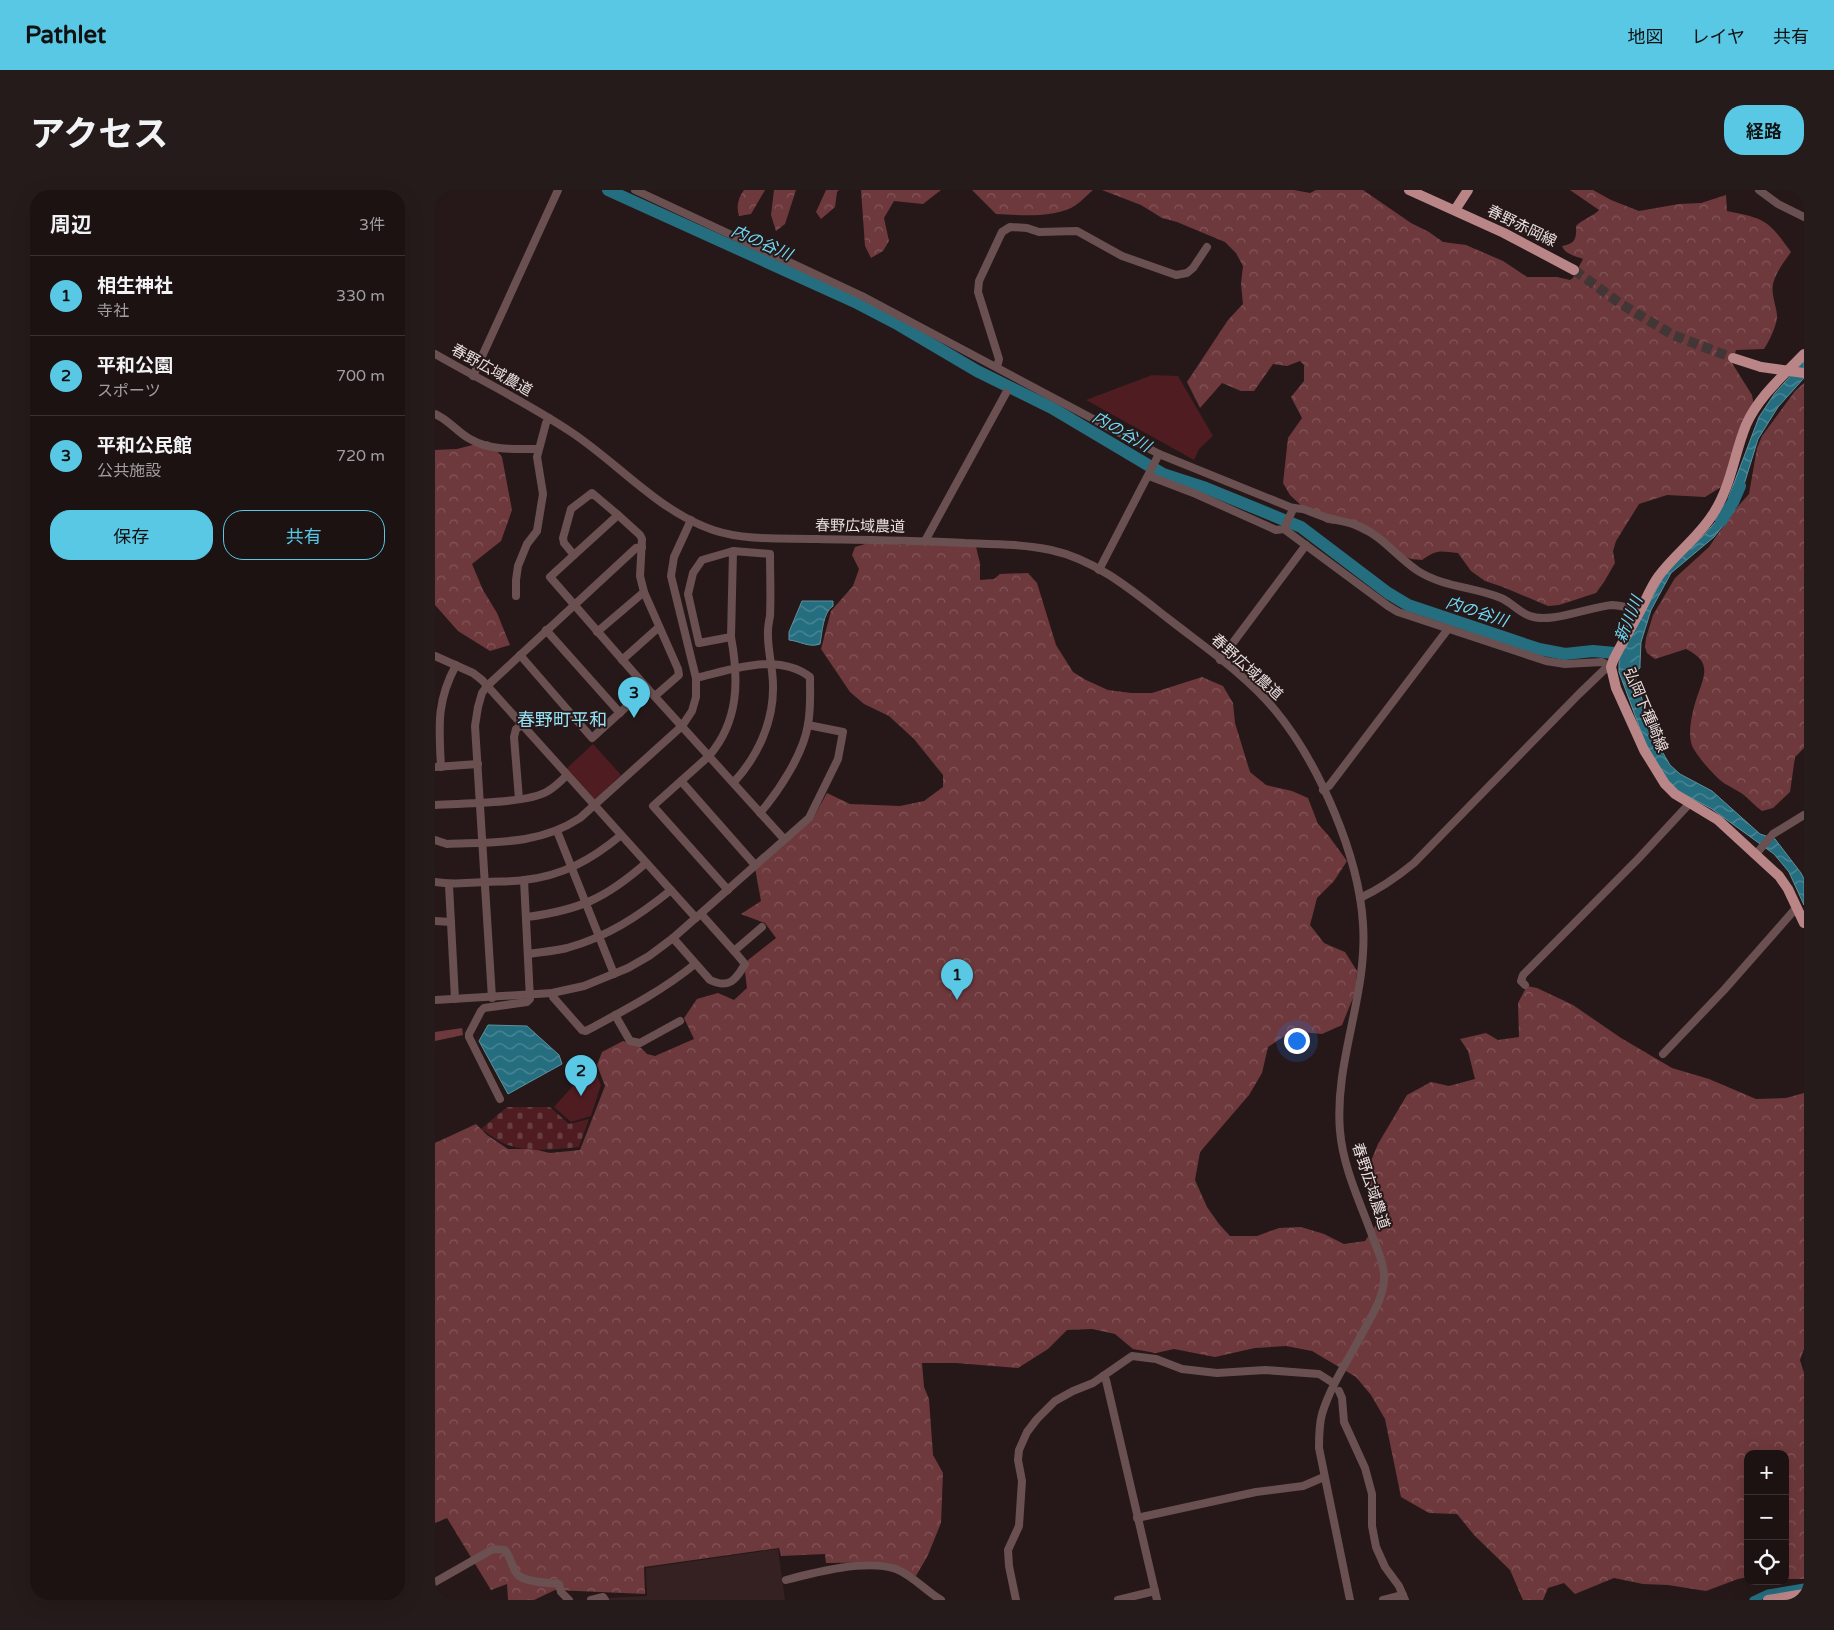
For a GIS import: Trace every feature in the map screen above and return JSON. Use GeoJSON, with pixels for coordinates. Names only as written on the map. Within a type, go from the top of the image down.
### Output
{"type":"FeatureCollection","features":[{"type":"Feature","properties":{"kind":"main road","name":"春野赤岡線"},"geometry":{"type":"LineString","coordinates":[[1409,190],[1542,252],[1574,270]]}},
{"type":"Feature","properties":{"kind":"main road"},"geometry":{"type":"LineString","coordinates":[[1455,210],[1468,190]]}},
{"type":"Feature","properties":{"kind":"main road","name":"弘岡下種崎線"},"geometry":{"type":"LineString","coordinates":[[1804,354],[1775,383],[1756,408],[1742,437],[1724,495],[1713,514],[1657,578],[1612,664],[1616,688],[1651,763],[1665,784],[1675,794],[1718,820],[1757,852],[1779,876],[1804,923]]}},
{"type":"Feature","properties":{"kind":"main road"},"geometry":{"type":"LineString","coordinates":[[1733,358],[1761,367],[1804,373]]}},
{"type":"Feature","properties":{"kind":"main road"},"geometry":{"type":"LineString","coordinates":[[1768,1600],[1804,1594]]}},
{"type":"Feature","properties":{"kind":"street"},"geometry":{"type":"LineString","coordinates":[[473,376],[558,190]]}},
{"type":"Feature","properties":{"kind":"street"},"geometry":{"type":"LineString","coordinates":[[635,190],[862,296],[997,367],[1159,456],[1285,505],[1292,511]]}},
{"type":"Feature","properties":{"kind":"street"},"geometry":{"type":"LineString","coordinates":[[1759,190],[1778,204],[1804,217]]}},
{"type":"Feature","properties":{"kind":"street"},"geometry":{"type":"LineString","coordinates":[[997,367],[999,359],[978,292],[979,281],[1002,232],[1010,227],[1027,228],[1039,232],[1077,231],[1122,256],[1176,274],[1187,274],[1207,247]]}},
{"type":"Feature","properties":{"kind":"street","name":"春野広域農道"},"geometry":{"type":"LineString","coordinates":[[435,354],[573,433],[653,495],[691,520],[715,530],[734,535],[750,536],[925,541],[1032,547],[1056,551],[1099,570],[1138,595],[1220,660],[1258,692],[1275,710],[1312,765],[1345,837],[1358,886],[1363,924],[1361,984],[1341,1079],[1339,1106],[1340,1135],[1344,1156],[1377,1250],[1384,1281],[1373,1315],[1336,1382],[1323,1412],[1319,1431],[1319,1448],[1324,1477],[1350,1600]]}},
{"type":"Feature","properties":{"kind":"street"},"geometry":{"type":"LineString","coordinates":[[925,541],[1006,394]]}},
{"type":"Feature","properties":{"kind":"street"},"geometry":{"type":"LineString","coordinates":[[435,414],[469,438],[483,445],[498,448],[538,449]]}},
{"type":"Feature","properties":{"kind":"street"},"geometry":{"type":"LineString","coordinates":[[516,596],[518,566],[527,544],[537,531],[543,494],[537,457],[549,418]]}},
{"type":"Feature","properties":{"kind":"street"},"geometry":{"type":"LineString","coordinates":[[1099,570],[1159,456]]}},
{"type":"Feature","properties":{"kind":"street"},"geometry":{"type":"LineString","coordinates":[[1149,475],[1276,530],[1285,527],[1292,511]]}},
{"type":"Feature","properties":{"kind":"street"},"geometry":{"type":"LineString","coordinates":[[574,555],[564,543],[563,538],[571,509],[592,492],[639,535],[642,547],[641,576],[644,592],[679,675],[655,696]]}},
{"type":"Feature","properties":{"kind":"street"},"geometry":{"type":"LineString","coordinates":[[1292,511],[1301,509],[1360,526],[1372,533],[1419,572],[1439,581],[1502,598],[1530,616],[1553,618],[1593,607],[1615,605],[1632,610],[1641,608]]}},
{"type":"Feature","properties":{"kind":"street"},"geometry":{"type":"LineString","coordinates":[[618,515],[549,577],[784,839]]}},
{"type":"Feature","properties":{"kind":"street"},"geometry":{"type":"LineString","coordinates":[[435,840],[447,844],[523,840],[564,828],[580,818],[682,726],[692,710],[696,697],[696,678],[671,576],[674,557],[691,520]]}},
{"type":"Feature","properties":{"kind":"street"},"geometry":{"type":"LineString","coordinates":[[1285,527],[1306,546],[1398,612],[1546,661],[1565,664],[1602,662],[1612,664]]}},
{"type":"Feature","properties":{"kind":"street"},"geometry":{"type":"LineString","coordinates":[[1220,660],[1306,546]]}},
{"type":"Feature","properties":{"kind":"street"},"geometry":{"type":"LineString","coordinates":[[492,998],[475,726],[482,693],[487,686],[573,605],[636,548],[642,547]]}},
{"type":"Feature","properties":{"kind":"street"},"geometry":{"type":"LineString","coordinates":[[731,637],[699,643],[688,594],[693,573],[702,560],[733,551],[770,554],[770,615],[768,631],[773,686],[767,726],[758,748],[744,771],[734,782]]}},
{"type":"Feature","properties":{"kind":"street"},"geometry":{"type":"LineString","coordinates":[[727,890],[653,806],[717,747],[734,708],[736,691],[731,637],[733,551]]}},
{"type":"Feature","properties":{"kind":"street"},"geometry":{"type":"LineString","coordinates":[[597,632],[644,592]]}},
{"type":"Feature","properties":{"kind":"street"},"geometry":{"type":"LineString","coordinates":[[622,660],[659,628]]}},
{"type":"Feature","properties":{"kind":"street"},"geometry":{"type":"LineString","coordinates":[[1323,790],[1329,786],[1448,629]]}},
{"type":"Feature","properties":{"kind":"street"},"geometry":{"type":"LineString","coordinates":[[546,630],[620,713]]}},
{"type":"Feature","properties":{"kind":"street"},"geometry":{"type":"LineString","coordinates":[[520,655],[592,738],[647,688]]}},
{"type":"Feature","properties":{"kind":"street"},"geometry":{"type":"LineString","coordinates":[[435,656],[473,674],[487,686],[620,836],[745,964],[739,975],[728,984],[718,984],[710,980],[673,938]]}},
{"type":"Feature","properties":{"kind":"street"},"geometry":{"type":"LineString","coordinates":[[696,678],[771,663],[803,672],[810,677],[808,725],[802,744],[786,778],[760,813]]}},
{"type":"Feature","properties":{"kind":"street"},"geometry":{"type":"LineString","coordinates":[[1360,898],[1397,878],[1414,863],[1579,694],[1612,664]]}},
{"type":"Feature","properties":{"kind":"street"},"geometry":{"type":"LineString","coordinates":[[456,665],[448,679],[442,698],[439,723],[438,767],[478,764]]}},
{"type":"Feature","properties":{"kind":"street"},"geometry":{"type":"LineString","coordinates":[[519,799],[514,737],[516,730],[522,724]]}},
{"type":"Feature","properties":{"kind":"street"},"geometry":{"type":"LineString","coordinates":[[435,1000],[552,993],[584,986],[614,974],[649,956],[673,938],[809,818],[837,759],[843,732],[808,725]]}},
{"type":"Feature","properties":{"kind":"street"},"geometry":{"type":"LineString","coordinates":[[435,805],[536,796],[548,791],[566,776]]}},
{"type":"Feature","properties":{"kind":"street"},"geometry":{"type":"LineString","coordinates":[[681,782],[755,864]]}},
{"type":"Feature","properties":{"kind":"street"},"geometry":{"type":"LineString","coordinates":[[1525,985],[1521,981],[1523,975],[1638,859],[1690,803]]}},
{"type":"Feature","properties":{"kind":"street"},"geometry":{"type":"LineString","coordinates":[[1757,852],[1773,834],[1804,816]]}},
{"type":"Feature","properties":{"kind":"street"},"geometry":{"type":"LineString","coordinates":[[557,831],[614,974]]}},
{"type":"Feature","properties":{"kind":"street"},"geometry":{"type":"LineString","coordinates":[[435,882],[449,885],[541,878],[571,868],[600,852],[620,836]]}},
{"type":"Feature","properties":{"kind":"street"},"geometry":{"type":"LineString","coordinates":[[527,917],[557,913],[585,904],[611,891],[628,879],[646,862]]}},
{"type":"Feature","properties":{"kind":"street"},"geometry":{"type":"LineString","coordinates":[[500,1099],[469,1034],[484,1008],[527,1002],[530,999],[524,880]]}},
{"type":"Feature","properties":{"kind":"street"},"geometry":{"type":"LineString","coordinates":[[449,885],[455,1000]]}},
{"type":"Feature","properties":{"kind":"street"},"geometry":{"type":"LineString","coordinates":[[529,954],[565,948],[599,938],[643,913],[671,890]]}},
{"type":"Feature","properties":{"kind":"street"},"geometry":{"type":"LineString","coordinates":[[1663,1054],[1724,990],[1797,907]]}},
{"type":"Feature","properties":{"kind":"street"},"geometry":{"type":"LineString","coordinates":[[435,921],[451,922]]}},
{"type":"Feature","properties":{"kind":"street"},"geometry":{"type":"LineString","coordinates":[[734,951],[762,928]]}},
{"type":"Feature","properties":{"kind":"street"},"geometry":{"type":"LineString","coordinates":[[552,993],[553,997],[582,1030],[586,1030],[651,996],[676,980],[695,964]]}},
{"type":"Feature","properties":{"kind":"street"},"geometry":{"type":"LineString","coordinates":[[615,1015],[630,1041],[640,1043],[680,1021]]}},
{"type":"Feature","properties":{"kind":"street"},"geometry":{"type":"LineString","coordinates":[[1015,1600],[1008,1550],[1019,1526],[1022,1481],[1018,1460],[1019,1450],[1027,1432],[1055,1401],[1093,1383],[1132,1356],[1156,1359],[1182,1369],[1217,1373],[1265,1370],[1319,1374],[1330,1381]]}},
{"type":"Feature","properties":{"kind":"street"},"geometry":{"type":"LineString","coordinates":[[1103,1376],[1106,1380],[1157,1600]]}},
{"type":"Feature","properties":{"kind":"street"},"geometry":{"type":"LineString","coordinates":[[1339,1391],[1342,1398],[1344,1422],[1365,1468],[1371,1494],[1372,1526],[1376,1548],[1385,1567],[1399,1586],[1404,1598],[1383,1600]]}},
{"type":"Feature","properties":{"kind":"street"},"geometry":{"type":"LineString","coordinates":[[1137,1518],[1256,1492],[1303,1486],[1324,1477]]}},
{"type":"Feature","properties":{"kind":"street"},"geometry":{"type":"LineString","coordinates":[[435,1582],[493,1550],[505,1550],[510,1555],[517,1575],[540,1582],[559,1584],[561,1592],[569,1600]]}},
{"type":"Feature","properties":{"kind":"street"},"geometry":{"type":"LineString","coordinates":[[786,1580],[839,1567],[881,1566],[897,1570],[937,1599]]}},
{"type":"Feature","properties":{"kind":"street"},"geometry":{"type":"LineString","coordinates":[[1118,1600],[1155,1591]]}},
{"type":"Feature","properties":{"kind":"street"},"geometry":{"type":"LineString","coordinates":[[591,1600],[603,1597],[605,1600]]}},
{"type":"Feature","properties":{"kind":"shaded area"},"geometry":{"type":"Polygon","coordinates":[[[778,1549],[785,1600],[609,1600],[607,1598],[647,1596],[646,1568],[778,1549]]]}},
{"type":"Feature","properties":{"kind":"green space"},"geometry":{"type":"Polygon","coordinates":[[[744,190],[765,190],[751,214],[739,216],[738,203],[744,190]]]}},
{"type":"Feature","properties":{"kind":"green space"},"geometry":{"type":"Polygon","coordinates":[[[774,190],[796,190],[785,224],[776,231],[771,215],[774,190]]]}},
{"type":"Feature","properties":{"kind":"green space"},"geometry":{"type":"Polygon","coordinates":[[[826,190],[839,190],[835,207],[821,219],[816,212],[826,190]]]}},
{"type":"Feature","properties":{"kind":"green space"},"geometry":{"type":"Polygon","coordinates":[[[861,190],[941,190],[923,204],[894,201],[884,218],[889,241],[883,251],[871,258],[865,246],[861,190]]]}},
{"type":"Feature","properties":{"kind":"green space"},"geometry":{"type":"Polygon","coordinates":[[[972,190],[1093,190],[1071,208],[1044,215],[1024,215],[996,214],[972,190]]]}},
{"type":"Feature","properties":{"kind":"green space"},"geometry":{"type":"Polygon","coordinates":[[[1102,190],[1294,190],[1310,193],[1316,190],[1363,190],[1411,223],[1443,242],[1466,245],[1503,261],[1527,277],[1557,277],[1570,280],[1583,259],[1568,253],[1562,246],[1574,241],[1576,226],[1599,210],[1570,190],[1593,190],[1611,200],[1639,211],[1679,204],[1701,203],[1726,195],[1727,211],[1750,216],[1765,222],[1777,233],[1791,252],[1774,280],[1773,292],[1777,318],[1768,342],[1764,349],[1736,350],[1732,363],[1752,395],[1754,406],[1723,486],[1705,497],[1667,495],[1639,504],[1616,541],[1613,551],[1615,563],[1596,593],[1559,605],[1548,606],[1485,581],[1471,571],[1458,553],[1439,552],[1431,554],[1422,560],[1411,559],[1346,525],[1327,523],[1307,511],[1290,495],[1283,483],[1288,438],[1302,418],[1291,397],[1304,381],[1304,365],[1300,361],[1287,366],[1273,364],[1254,391],[1241,391],[1222,383],[1200,408],[1187,382],[1228,320],[1243,304],[1241,284],[1243,266],[1236,253],[1225,242],[1177,222],[1162,218],[1141,205],[1102,190]]]}},
{"type":"Feature","properties":{"kind":"green space"},"geometry":{"type":"Polygon","coordinates":[[[1152,375],[1178,376],[1213,436],[1199,449],[1194,460],[1086,400],[1152,375]]]}},
{"type":"Feature","properties":{"kind":"green space"},"geometry":{"type":"Polygon","coordinates":[[[1804,383],[1804,748],[1795,757],[1790,792],[1773,808],[1762,811],[1716,776],[1692,746],[1690,737],[1691,719],[1704,675],[1703,664],[1700,659],[1686,649],[1655,659],[1647,653],[1645,647],[1653,615],[1675,578],[1709,547],[1732,513],[1749,494],[1757,448],[1762,436],[1795,391],[1804,383]]]}},
{"type":"Feature","properties":{"kind":"green space"},"geometry":{"type":"Polygon","coordinates":[[[488,441],[502,457],[512,510],[501,541],[472,564],[483,590],[497,613],[510,645],[490,651],[458,631],[435,605],[435,450],[457,449],[488,441]]]}},
{"type":"Feature","properties":{"kind":"green space"},"geometry":{"type":"Polygon","coordinates":[[[886,541],[902,545],[931,542],[976,547],[980,563],[980,580],[994,579],[1000,574],[1028,573],[1037,583],[1056,645],[1073,672],[1108,690],[1152,693],[1202,677],[1223,686],[1233,703],[1235,723],[1250,772],[1266,785],[1292,791],[1308,798],[1318,824],[1347,861],[1334,881],[1317,898],[1310,925],[1324,943],[1345,952],[1357,971],[1355,993],[1342,1025],[1322,1034],[1292,1031],[1268,1047],[1262,1073],[1249,1095],[1200,1152],[1195,1180],[1207,1207],[1230,1236],[1257,1236],[1279,1228],[1301,1227],[1324,1234],[1344,1244],[1365,1241],[1380,1219],[1366,1173],[1378,1144],[1407,1095],[1431,1082],[1449,1086],[1475,1079],[1468,1051],[1460,1039],[1486,1033],[1498,1040],[1519,1037],[1518,1003],[1527,986],[1537,988],[1573,1005],[1621,1038],[1672,1068],[1709,1079],[1756,1099],[1786,1098],[1804,1093],[1804,1349],[1800,1360],[1804,1373],[1804,1579],[1789,1579],[1789,1450],[1744,1450],[1744,1578],[1706,1591],[1668,1585],[1643,1584],[1614,1578],[1575,1594],[1564,1583],[1548,1588],[1543,1600],[1523,1600],[1510,1570],[1474,1535],[1457,1514],[1429,1513],[1401,1497],[1385,1419],[1371,1395],[1356,1377],[1312,1351],[1286,1346],[1255,1348],[1215,1357],[1174,1349],[1156,1353],[1133,1349],[1115,1334],[1092,1329],[1067,1330],[1048,1349],[1018,1368],[956,1363],[922,1363],[924,1387],[929,1399],[933,1455],[943,1473],[941,1523],[928,1555],[916,1576],[882,1565],[826,1563],[825,1554],[781,1556],[779,1548],[644,1567],[645,1594],[555,1590],[534,1600],[508,1600],[507,1584],[491,1590],[447,1518],[435,1523],[435,1143],[476,1124],[487,1135],[508,1149],[533,1149],[550,1153],[580,1150],[605,1086],[597,1065],[602,1052],[623,1041],[639,1046],[647,1054],[655,1056],[694,1039],[684,1018],[697,999],[718,993],[734,1000],[747,988],[745,972],[748,960],[776,938],[765,923],[741,914],[761,901],[755,868],[812,820],[827,793],[850,804],[900,806],[924,801],[943,787],[943,775],[914,739],[889,716],[864,704],[850,692],[821,649],[831,611],[853,586],[859,569],[852,555],[855,547],[872,542],[886,541]]]}},
{"type":"Feature","properties":{"kind":"green space"},"geometry":{"type":"Polygon","coordinates":[[[593,744],[621,775],[593,801],[565,770],[593,744]]]}},
{"type":"Feature","properties":{"kind":"green space"},"geometry":{"type":"Polygon","coordinates":[[[462,1028],[463,1035],[435,1041],[435,1032],[462,1028]]]}},
{"type":"Feature","properties":{"kind":"green space"},"geometry":{"type":"Polygon","coordinates":[[[589,1068],[594,1068],[601,1085],[591,1116],[571,1122],[554,1107],[589,1068]]]}},
{"type":"Feature","properties":{"kind":"green space"},"geometry":{"type":"Polygon","coordinates":[[[507,1107],[550,1107],[569,1124],[589,1119],[579,1147],[543,1150],[525,1149],[505,1144],[481,1129],[507,1107]]]}},
{"type":"Feature","properties":{"kind":"water"},"geometry":{"type":"Polygon","coordinates":[[[1804,361],[1804,378],[1778,407],[1758,439],[1738,504],[1728,499],[1759,417],[1775,393],[1804,361]]]}},
{"type":"Feature","properties":{"kind":"water"},"geometry":{"type":"Polygon","coordinates":[[[1724,505],[1735,510],[1714,537],[1671,573],[1651,610],[1641,642],[1640,668],[1635,673],[1636,681],[1656,741],[1670,765],[1680,774],[1712,791],[1760,834],[1775,839],[1804,879],[1804,905],[1789,872],[1774,854],[1712,809],[1678,791],[1665,777],[1646,745],[1619,672],[1619,663],[1624,650],[1667,570],[1719,518],[1724,505]]]}},
{"type":"Feature","properties":{"kind":"water"},"geometry":{"type":"Polygon","coordinates":[[[802,601],[833,601],[833,606],[825,618],[820,644],[808,645],[789,640],[789,632],[802,601]]]}},
{"type":"Feature","properties":{"kind":"water"},"geometry":{"type":"Polygon","coordinates":[[[488,1025],[527,1026],[559,1055],[562,1064],[508,1094],[479,1041],[488,1025]]]}},
{"type":"Feature","properties":{"kind":"waterway","name":"内の谷川"},"geometry":{"type":"LineString","coordinates":[[608,190],[855,302],[899,325],[977,371],[1052,408],[1163,474],[1206,488],[1301,527],[1388,593],[1408,605],[1539,649],[1565,654],[1593,651],[1627,656]]}},
{"type":"Feature","properties":{"kind":"waterway","name":"新川川"},"geometry":{"type":"LineString","coordinates":[[1721,521],[1740,486]]}},
{"type":"Feature","properties":{"kind":"waterway"},"geometry":{"type":"LineString","coordinates":[[1753,1600],[1768,1593],[1804,1587]]}},
{"type":"Feature","properties":{"kind":"tunnel"},"geometry":{"type":"LineString","coordinates":[[1574,270],[1621,304],[1673,335],[1733,358]]}},
{"type":"Feature","properties":{"kind":"place","name":"平和公民館"},"geometry":{"type":"Point","coordinates":[634,718]}},
{"type":"Feature","properties":{"kind":"place","name":"相生神社"},"geometry":{"type":"Point","coordinates":[957,1000]}},
{"type":"Feature","properties":{"kind":"place","name":"平和公園"},"geometry":{"type":"Point","coordinates":[581,1096]}},
{"type":"Feature","properties":{"kind":"district","name":"春野町平和"},"geometry":{"type":"Point","coordinates":[562,720]}}]}
